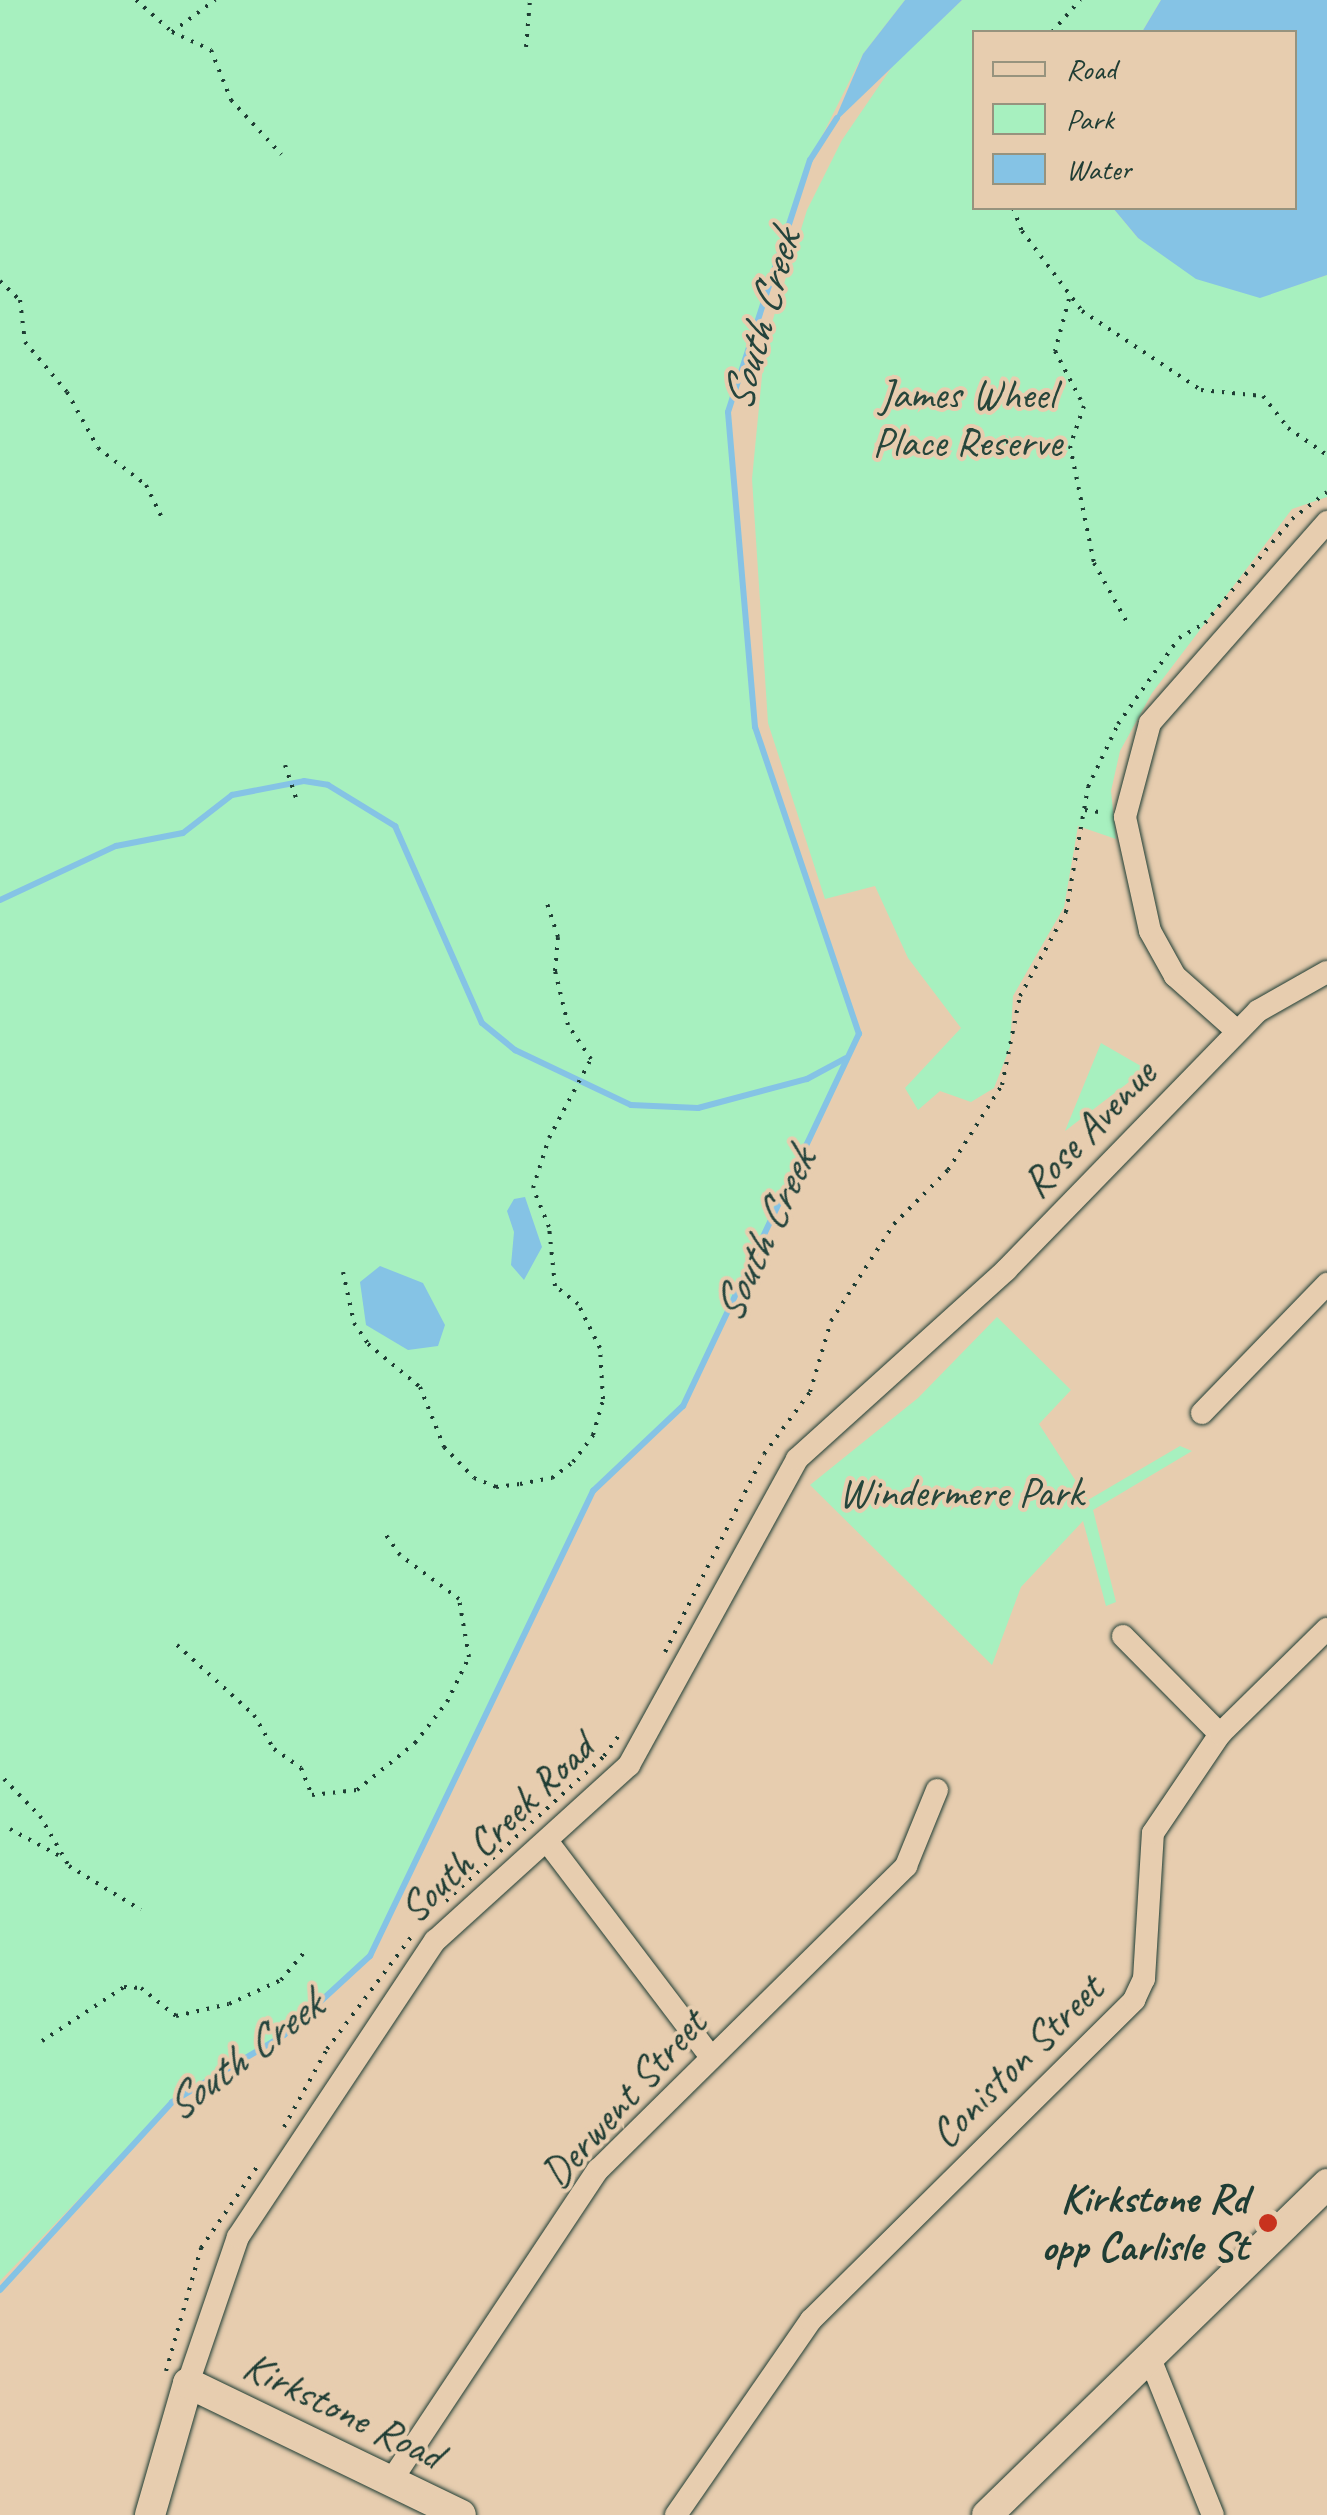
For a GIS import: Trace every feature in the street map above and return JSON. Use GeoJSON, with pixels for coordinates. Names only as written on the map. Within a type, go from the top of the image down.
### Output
{"type":"FeatureCollection","features":[{"type":"Feature","properties":{"kind":"street"},"geometry":{"type":"LineString","coordinates":[[1237,1031],[1175,976],[1150,930],[1125,817],[1150,723],[1327,522]]}},
{"type":"Feature","properties":{"kind":"street","name":"Rose Avenue"},"geometry":{"type":"LineString","coordinates":[[915,1350],[1006,1270],[1258,1011],[1327,972]]}},
{"type":"Feature","properties":{"kind":"street"},"geometry":{"type":"LineString","coordinates":[[1202,1413],[1327,1284]]}},
{"type":"Feature","properties":{"kind":"street","name":"South Creek Road"},"geometry":{"type":"LineString","coordinates":[[150,2515],[175,2385],[238,2237],[422,1959],[642,1746],[730,1572],[798,1459],[915,1350]]}},
{"type":"Feature","properties":{"kind":"street","name":"Coniston Street"},"geometry":{"type":"LineString","coordinates":[[676,2515],[811,2320],[1134,2000],[1144,1979],[1153,1832],[1220,1734],[1327,1629]]}},
{"type":"Feature","properties":{"kind":"street"},"geometry":{"type":"LineString","coordinates":[[1124,1636],[1220,1734]]}},
{"type":"Feature","properties":{"kind":"street","name":"Derwent Street"},"geometry":{"type":"LineString","coordinates":[[391,2481],[598,2170],[906,1866],[936,1790]]}},
{"type":"Feature","properties":{"kind":"street"},"geometry":{"type":"LineString","coordinates":[[547,1841],[710,2056]]}},
{"type":"Feature","properties":{"kind":"street"},"geometry":{"type":"LineString","coordinates":[[988,2515],[1327,2185]]}},
{"type":"Feature","properties":{"kind":"street"},"geometry":{"type":"LineString","coordinates":[[1149,2356],[1213,2515]]}},
{"type":"Feature","properties":{"kind":"street","name":"Kirkstone Road"},"geometry":{"type":"LineString","coordinates":[[175,2385],[461,2515]]}},
{"type":"Feature","properties":{"kind":"path"},"geometry":{"type":"LineString","coordinates":[[136,0],[172,32],[211,50],[231,100],[282,154]]}},
{"type":"Feature","properties":{"kind":"path"},"geometry":{"type":"LineString","coordinates":[[172,32],[215,0]]}},
{"type":"Feature","properties":{"kind":"path"},"geometry":{"type":"LineString","coordinates":[[526,48],[530,0]]}},
{"type":"Feature","properties":{"kind":"path"},"geometry":{"type":"LineString","coordinates":[[1054,30],[1080,0]]}},
{"type":"Feature","properties":{"kind":"path"},"geometry":{"type":"LineString","coordinates":[[1014,210],[1069,300],[1201,390],[1263,396],[1288,428],[1327,455]]}},
{"type":"Feature","properties":{"kind":"path"},"geometry":{"type":"LineString","coordinates":[[0,280],[20,300],[25,342],[67,392],[98,448],[146,486],[164,522]]}},
{"type":"Feature","properties":{"kind":"path"},"geometry":{"type":"LineString","coordinates":[[1069,300],[1055,351],[1084,406],[1070,446],[1094,563],[1128,624]]}},
{"type":"Feature","properties":{"kind":"path"},"geometry":{"type":"LineString","coordinates":[[660,1664],[764,1454],[810,1392],[831,1320],[894,1224],[948,1170],[1002,1085],[1020,996],[1074,887],[1088,787],[1101,754],[1179,638],[1205,624],[1292,518],[1327,492]]}},
{"type":"Feature","properties":{"kind":"path"},"geometry":{"type":"LineString","coordinates":[[285,765],[298,804]]}},
{"type":"Feature","properties":{"kind":"path"},"geometry":{"type":"LineString","coordinates":[[343,1272],[354,1324],[368,1344],[420,1388],[444,1447],[474,1478],[496,1487],[520,1484],[552,1478],[574,1462],[593,1435],[603,1400],[600,1348],[587,1316],[555,1286],[549,1227],[533,1188],[569,1096],[590,1059],[568,1026],[555,971],[558,936],[546,900]]}},
{"type":"Feature","properties":{"kind":"path"},"geometry":{"type":"LineString","coordinates":[[176,1645],[254,1715],[274,1750],[301,1768],[312,1795],[357,1790],[416,1743],[446,1702],[468,1657],[459,1599],[400,1555],[386,1535]]}},
{"type":"Feature","properties":{"kind":"path"},"geometry":{"type":"LineString","coordinates":[[435,1912],[604,1756],[629,1722]]}},
{"type":"Feature","properties":{"kind":"path"},"geometry":{"type":"LineString","coordinates":[[4,1779],[40,1816],[60,1856]]}},
{"type":"Feature","properties":{"kind":"path"},"geometry":{"type":"LineString","coordinates":[[10,1829],[60,1856],[141,1910]]}},
{"type":"Feature","properties":{"kind":"path"},"geometry":{"type":"LineString","coordinates":[[276,2140],[327,2049],[423,1924]]}},
{"type":"Feature","properties":{"kind":"path"},"geometry":{"type":"LineString","coordinates":[[42,2041],[124,1987],[141,1988],[176,2016],[216,2008],[281,1980],[306,1950]]}},
{"type":"Feature","properties":{"kind":"path"},"geometry":{"type":"LineString","coordinates":[[175,2385],[201,2248],[269,2152]]}},
{"type":"Feature","properties":{"kind":"green space"},"geometry":{"type":"Polygon","coordinates":[[[0,0],[905,0],[863,54],[810,160],[729,409],[755,727],[859,1034],[683,1406],[593,1492],[370,1956],[284,2035],[172,2102],[0,2281],[0,0]]]}},
{"type":"Feature","properties":{"kind":"green space","name":"James Wheel Place Reserve"},"geometry":{"type":"Polygon","coordinates":[[[962,0],[1161,0],[1143,30],[972,30],[972,210],[1115,210],[1138,238],[1260,297],[1327,275],[1327,497],[1292,509],[1152,693],[1120,751],[1111,791],[1116,839],[1078,826],[1064,907],[1013,996],[1010,1047],[994,1088],[971,1102],[940,1091],[918,1110],[905,1088],[961,1028],[908,958],[875,886],[825,899],[768,723],[752,479],[765,345],[807,210],[842,140],[894,64],[962,0]]]}},
{"type":"Feature","properties":{"kind":"green space"},"geometry":{"type":"Polygon","coordinates":[[[1101,1043],[1146,1069],[1065,1131],[1101,1043]]]}},
{"type":"Feature","properties":{"kind":"green space","name":"Windermere Park"},"geometry":{"type":"Polygon","coordinates":[[[997,1317],[1071,1390],[1039,1424],[1088,1500],[1180,1446],[1192,1451],[1093,1510],[1116,1602],[1106,1606],[1083,1521],[1021,1587],[992,1665],[810,1485],[918,1398],[997,1317]]]}},
{"type":"Feature","properties":{"kind":"water"},"geometry":{"type":"Polygon","coordinates":[[[905,0],[962,0],[833,124],[863,54],[905,0]]]}},
{"type":"Feature","properties":{"kind":"water"},"geometry":{"type":"Polygon","coordinates":[[[1161,0],[1327,0],[1327,275],[1260,298],[1196,279],[1138,238],[1115,210],[1297,210],[1297,30],[1143,30],[1161,0]]]}},
{"type":"Feature","properties":{"kind":"water"},"geometry":{"type":"Polygon","coordinates":[[[525,1197],[542,1247],[524,1280],[511,1265],[514,1232],[507,1211],[514,1199],[525,1197]]]}},
{"type":"Feature","properties":{"kind":"water"},"geometry":{"type":"Polygon","coordinates":[[[380,1266],[423,1283],[445,1325],[438,1346],[408,1350],[366,1325],[360,1282],[380,1266]]]}},
{"type":"Feature","properties":{"kind":"waterway","name":"South Creek"},"geometry":{"type":"LineString","coordinates":[[0,2290],[172,2102],[284,2035],[370,1956],[593,1491],[683,1406],[859,1034],[755,727],[728,412],[810,160],[837,118]]}},
{"type":"Feature","properties":{"kind":"waterway"},"geometry":{"type":"LineString","coordinates":[[0,900],[116,846],[183,833],[232,795],[304,781],[328,785],[395,826],[482,1023],[515,1050],[631,1105],[698,1108],[807,1079],[846,1058]]}},
{"type":"Feature","properties":{"kind":"place","name":"Kirkstone Rd opp Carlisle St"},"geometry":{"type":"Point","coordinates":[1268,2223]}}]}
